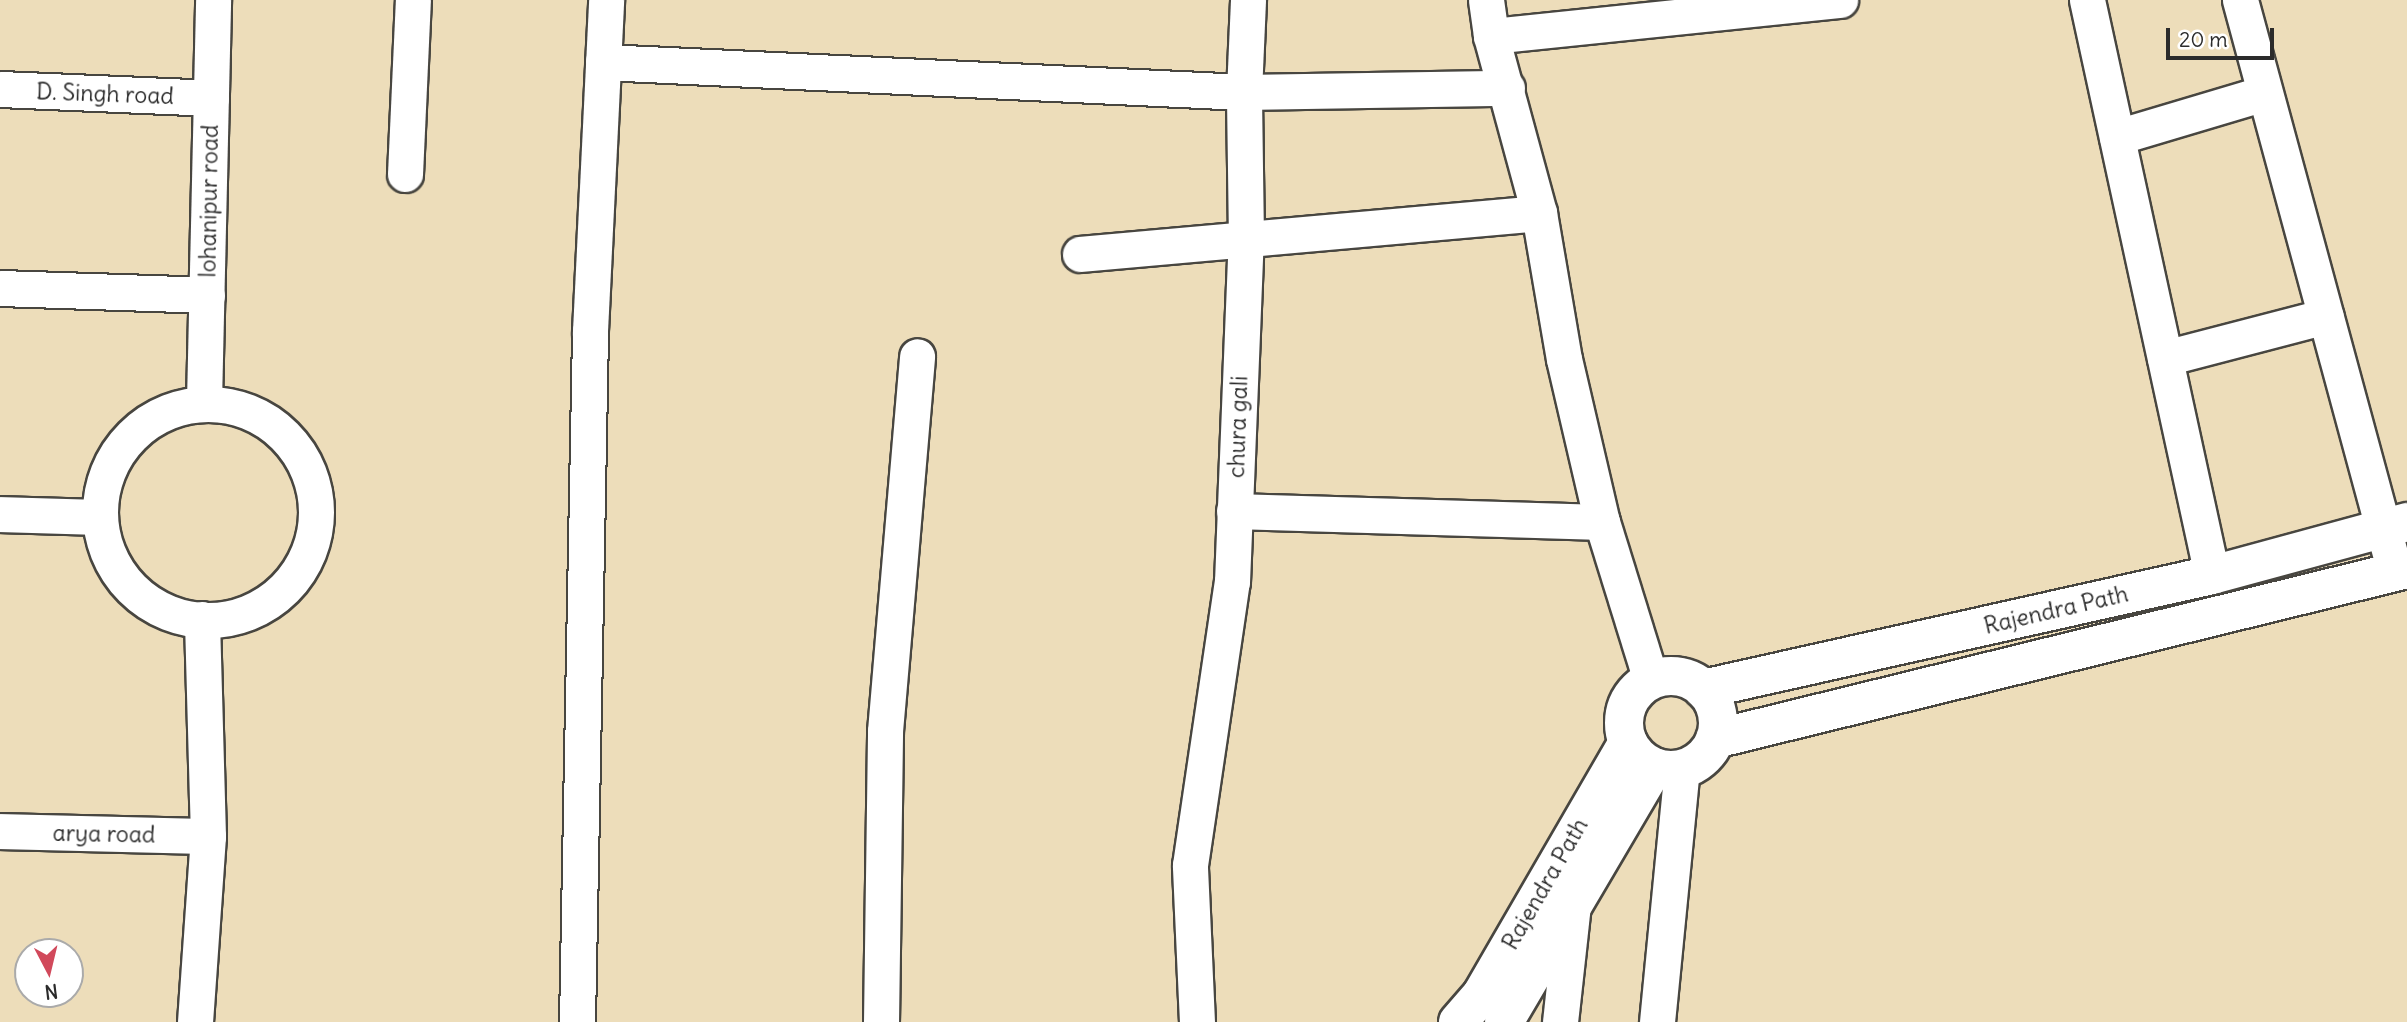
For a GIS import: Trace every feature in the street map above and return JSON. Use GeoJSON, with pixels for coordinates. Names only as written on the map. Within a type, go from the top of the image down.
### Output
{"type":"FeatureCollection","features":[{"type":"Feature","properties":{"kind":"main road","name":"Rajendra Path"},"geometry":{"type":"LineString","coordinates":[[1651,680],[1687,678],[1703,688],[2212,575],[2395,525]]}},
{"type":"Feature","properties":{"kind":"main road","name":"Rajendra Path"},"geometry":{"type":"LineString","coordinates":[[1458,1022],[1558,894],[1655,759],[1705,754],[1715,739],[2401,571]]}},
{"type":"Feature","properties":{"kind":"main road"},"geometry":{"type":"LineString","coordinates":[[1651,680],[1636,691],[1626,706],[1623,725],[1655,759]]}},
{"type":"Feature","properties":{"kind":"main road"},"geometry":{"type":"LineString","coordinates":[[1703,688],[1714,703],[1715,739]]}},
{"type":"Feature","properties":{"kind":"main road","name":"Rajendra Path"},"geometry":{"type":"LineString","coordinates":[[1504,1022],[1558,894]]}},
{"type":"Feature","properties":{"kind":"street","name":"lohanipur road"},"geometry":{"type":"LineString","coordinates":[[204,402],[213,0]]}},
{"type":"Feature","properties":{"kind":"street"},"geometry":{"type":"LineString","coordinates":[[405,174],[413,0]]}},
{"type":"Feature","properties":{"kind":"street"},"geometry":{"type":"LineString","coordinates":[[577,1022],[590,331],[606,0]]}},
{"type":"Feature","properties":{"kind":"street","name":"chura gali"},"geometry":{"type":"LineString","coordinates":[[1197,1022],[1190,865],[1232,582],[1246,240],[1244,92],[1248,0]]}},
{"type":"Feature","properties":{"kind":"street"},"geometry":{"type":"LineString","coordinates":[[1486,0],[1491,36],[1539,213],[1564,359],[1602,522],[1651,680]]}},
{"type":"Feature","properties":{"kind":"street"},"geometry":{"type":"LineString","coordinates":[[1491,36],[1840,0]]}},
{"type":"Feature","properties":{"kind":"street"},"geometry":{"type":"LineString","coordinates":[[2087,0],[2212,575]]}},
{"type":"Feature","properties":{"kind":"street"},"geometry":{"type":"LineString","coordinates":[[2240,0],[2326,316],[2395,525],[2401,571]]}},
{"type":"Feature","properties":{"kind":"street"},"geometry":{"type":"LineString","coordinates":[[603,62],[1244,92],[1507,88]]}},
{"type":"Feature","properties":{"kind":"street","name":"D. Singh road"},"geometry":{"type":"LineString","coordinates":[[0,89],[211,98]]}},
{"type":"Feature","properties":{"kind":"street"},"geometry":{"type":"LineString","coordinates":[[2117,137],[2265,93]]}},
{"type":"Feature","properties":{"kind":"street"},"geometry":{"type":"LineString","coordinates":[[1080,254],[1539,213]]}},
{"type":"Feature","properties":{"kind":"street"},"geometry":{"type":"LineString","coordinates":[[0,288],[207,295]]}},
{"type":"Feature","properties":{"kind":"street"},"geometry":{"type":"LineString","coordinates":[[2165,358],[2326,316]]}},
{"type":"Feature","properties":{"kind":"street"},"geometry":{"type":"LineString","coordinates":[[881,1022],[885,731],[916,356]]}},
{"type":"Feature","properties":{"kind":"street"},"geometry":{"type":"LineString","coordinates":[[204,402],[241,407],[275,425],[292,443],[315,487],[317,524],[306,561],[284,591],[252,612],[202,619],[181,617],[149,603],[124,580],[106,551],[99,517],[108,473],[117,452],[140,426],[170,410],[204,402]]}},
{"type":"Feature","properties":{"kind":"street"},"geometry":{"type":"LineString","coordinates":[[1234,511],[1602,522]]}},
{"type":"Feature","properties":{"kind":"street"},"geometry":{"type":"LineString","coordinates":[[0,514],[99,517]]}},
{"type":"Feature","properties":{"kind":"street"},"geometry":{"type":"LineString","coordinates":[[195,1022],[208,836],[202,619]]}},
{"type":"Feature","properties":{"kind":"street"},"geometry":{"type":"LineString","coordinates":[[1655,759],[1657,1022]]}},
{"type":"Feature","properties":{"kind":"street","name":"arya road"},"geometry":{"type":"LineString","coordinates":[[0,831],[208,836]]}},
{"type":"Feature","properties":{"kind":"street"},"geometry":{"type":"LineString","coordinates":[[1558,894],[1560,1022]]}}]}
